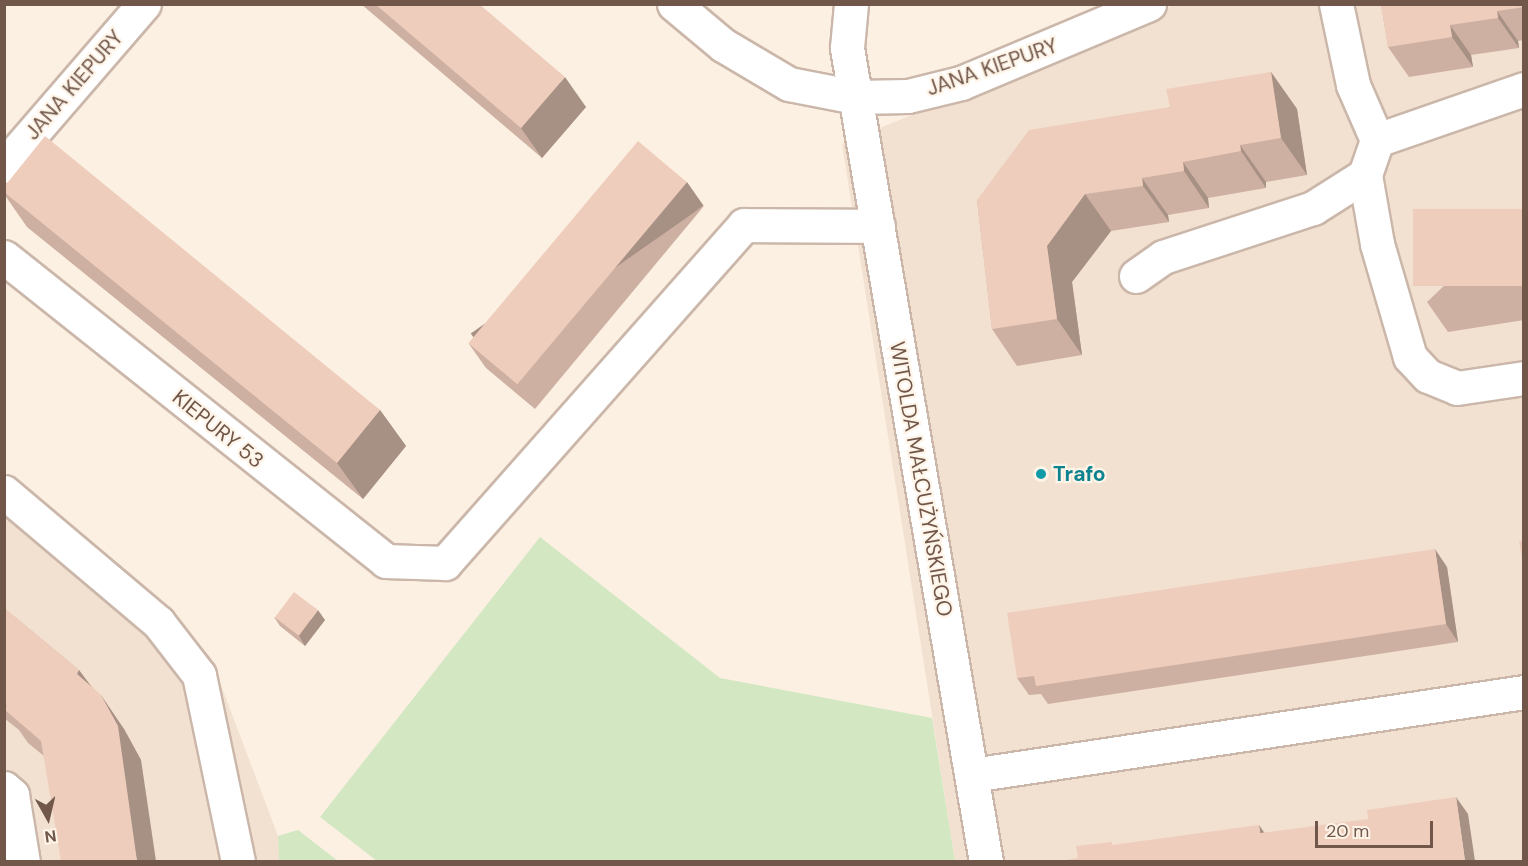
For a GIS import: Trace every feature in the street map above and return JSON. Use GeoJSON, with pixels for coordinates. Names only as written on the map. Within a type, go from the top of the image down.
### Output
{"type":"FeatureCollection","features":[{"type":"Feature","properties":{"kind":"street","name":"JANA KIEPURY"},"geometry":{"type":"LineString","coordinates":[[4,166],[144,4]]}},
{"type":"Feature","properties":{"kind":"street","name":"JANA KIEPURY"},"geometry":{"type":"LineString","coordinates":[[674,4],[723,45],[789,84],[856,97],[908,96],[961,83],[1149,4]]}},
{"type":"Feature","properties":{"kind":"street","name":"WITOLDA MAŁCUŻYŃSKIEGO"},"geometry":{"type":"LineString","coordinates":[[851,4],[846,48],[986,861]]}},
{"type":"Feature","properties":{"kind":"street"},"geometry":{"type":"LineString","coordinates":[[1336,4],[1353,85],[1377,140],[1365,175],[1377,244],[1410,357],[1428,376],[1457,388],[1524,378]]}},
{"type":"Feature","properties":{"kind":"street"},"geometry":{"type":"LineString","coordinates":[[1377,140],[1524,89]]}},
{"type":"Feature","properties":{"kind":"street"},"geometry":{"type":"LineString","coordinates":[[1136,276],[1163,257],[1314,208],[1365,175]]}},
{"type":"Feature","properties":{"kind":"street","name":"KIEPURY 53"},"geometry":{"type":"LineString","coordinates":[[4,257],[386,561],[445,562],[744,225],[878,226]]}},
{"type":"Feature","properties":{"kind":"street"},"geometry":{"type":"LineString","coordinates":[[4,492],[158,622],[199,675],[238,861]]}},
{"type":"Feature","properties":{"kind":"street"},"geometry":{"type":"LineString","coordinates":[[972,775],[1524,692]]}},
{"type":"Feature","properties":{"kind":"street"},"geometry":{"type":"LineString","coordinates":[[4,788],[12,795],[23,861]]}},
{"type":"Feature","properties":{"kind":"shaded area"},"geometry":{"type":"Polygon","coordinates":[[[1174,5],[1523,5],[1523,861],[955,861],[842,144],[1174,5]]]}},
{"type":"Feature","properties":{"kind":"shaded area"},"geometry":{"type":"Polygon","coordinates":[[[4,472],[210,656],[278,836],[279,861],[5,861],[4,472]]]}},
{"type":"Feature","properties":{"kind":"green space"},"geometry":{"type":"Polygon","coordinates":[[[540,537],[720,678],[932,718],[955,861],[377,861],[320,817],[540,537]]]}},
{"type":"Feature","properties":{"kind":"green space"},"geometry":{"type":"Polygon","coordinates":[[[298,830],[338,861],[279,861],[278,836],[298,830]]]}},
{"type":"Feature","properties":{"kind":"building"},"geometry":{"type":"Polygon","coordinates":[[[375,4],[479,4],[565,77],[521,128],[375,4]]]}},
{"type":"Feature","properties":{"kind":"building"},"geometry":{"type":"Polygon","coordinates":[[[1381,4],[1524,4],[1524,7],[1497,11],[1498,18],[1450,25],[1452,37],[1388,47],[1381,4]]]}},
{"type":"Feature","properties":{"kind":"building"},"geometry":{"type":"Polygon","coordinates":[[[1271,72],[1281,138],[1240,145],[1241,151],[1183,162],[1184,171],[1142,178],[1143,186],[1085,194],[1047,246],[1057,319],[992,329],[977,200],[1029,130],[1170,107],[1166,89],[1271,72]]]}},
{"type":"Feature","properties":{"kind":"building"},"geometry":{"type":"Polygon","coordinates":[[[45,136],[380,410],[337,463],[4,192],[4,187],[45,136]]]}},
{"type":"Feature","properties":{"kind":"building"},"geometry":{"type":"Polygon","coordinates":[[[638,141],[687,182],[517,384],[468,343],[638,141]]]}},
{"type":"Feature","properties":{"kind":"building"},"geometry":{"type":"Polygon","coordinates":[[[1413,209],[1524,209],[1524,286],[1413,286],[1413,209]]]}},
{"type":"Feature","properties":{"kind":"building"},"geometry":{"type":"Polygon","coordinates":[[[1524,540],[1524,570],[1519,541],[1524,540]]]}},
{"type":"Feature","properties":{"kind":"building"},"geometry":{"type":"Polygon","coordinates":[[[1435,549],[1446,624],[1036,686],[1034,676],[1017,678],[1007,613],[1435,549]]]}},
{"type":"Feature","properties":{"kind":"building"},"geometry":{"type":"Polygon","coordinates":[[[294,592],[318,610],[299,636],[275,618],[294,592]]]}},
{"type":"Feature","properties":{"kind":"building"},"geometry":{"type":"Polygon","coordinates":[[[4,608],[79,670],[77,674],[101,695],[118,726],[137,861],[61,861],[41,741],[4,709],[7,706],[4,704],[4,608]]]}},
{"type":"Feature","properties":{"kind":"building"},"geometry":{"type":"Polygon","coordinates":[[[1456,797],[1465,861],[1059,861],[1078,858],[1076,846],[1112,842],[1112,845],[1259,825],[1260,833],[1368,819],[1367,810],[1456,797]]]}},
{"type":"Feature","properties":{"kind":"place","name":"Trafo"},"geometry":{"type":"Point","coordinates":[1041,474]}}]}
